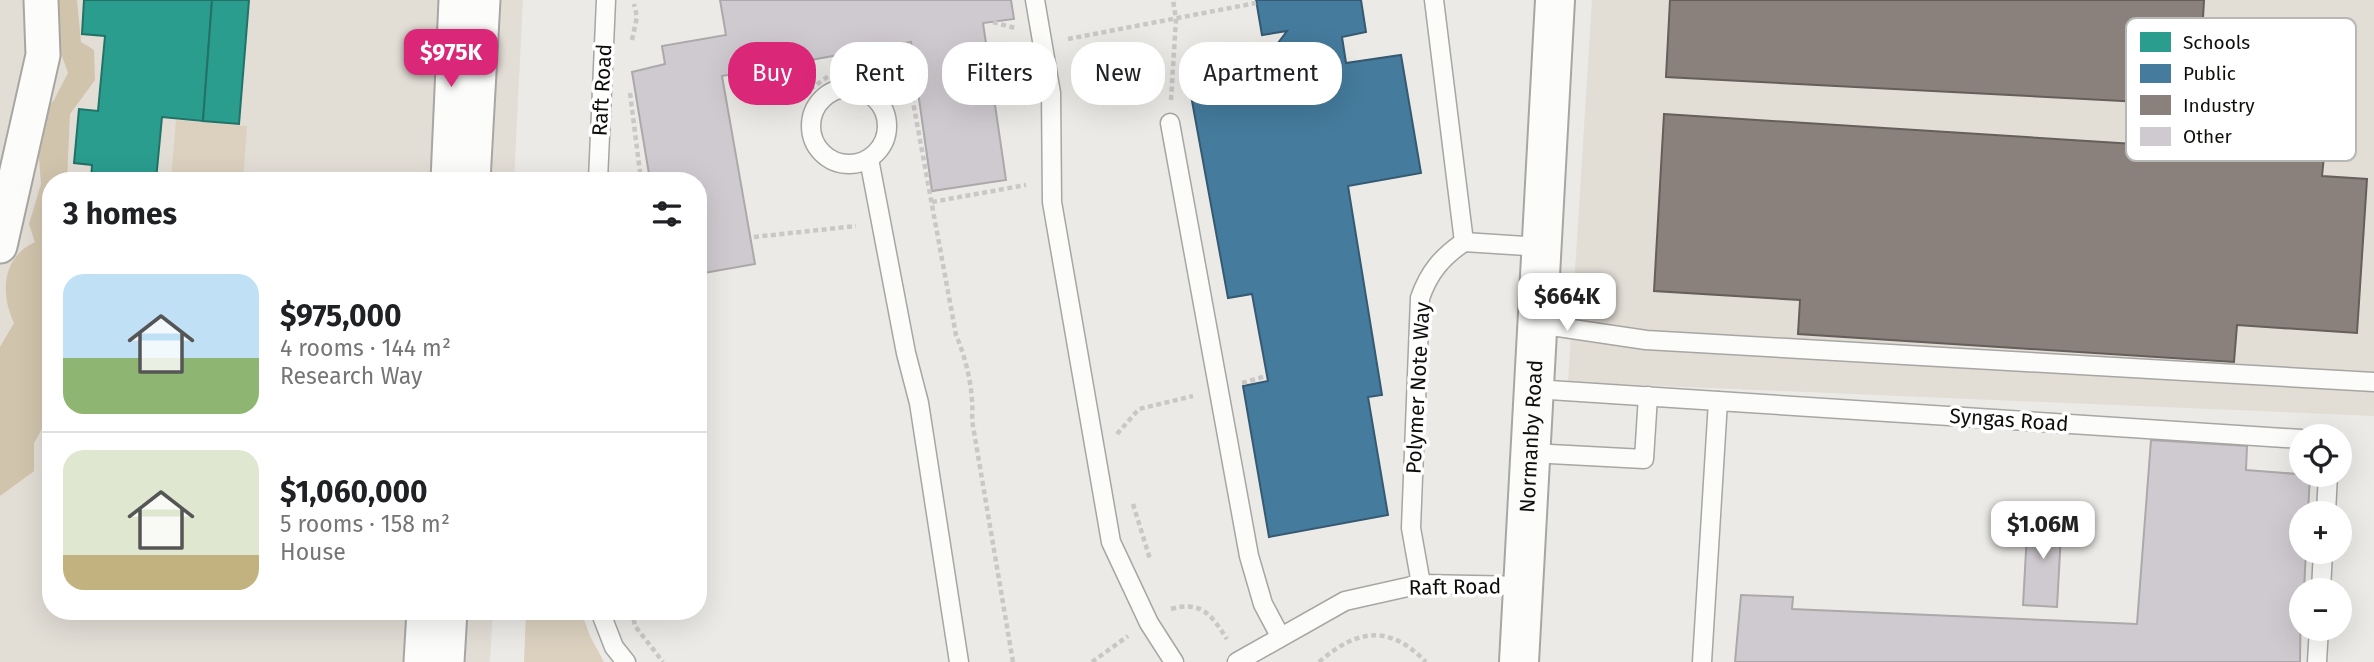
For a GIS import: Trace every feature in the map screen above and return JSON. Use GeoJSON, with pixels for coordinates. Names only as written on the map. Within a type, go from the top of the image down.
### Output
{"type":"FeatureCollection","features":[{"type":"Feature","properties":{"kind":"street"},"geometry":{"type":"LineString","coordinates":[[0,246],[43,55],[41,0]]}},
{"type":"Feature","properties":{"kind":"street"},"geometry":{"type":"LineString","coordinates":[[448,172],[456,0]]}},
{"type":"Feature","properties":{"kind":"street"},"geometry":{"type":"LineString","coordinates":[[473,172],[483,0]]}},
{"type":"Feature","properties":{"kind":"street","name":"Normanby Road"},"geometry":{"type":"LineString","coordinates":[[1519,662],[1555,0]]}},
{"type":"Feature","properties":{"kind":"street"},"geometry":{"type":"LineString","coordinates":[[421,662],[423,620]]}},
{"type":"Feature","properties":{"kind":"street"},"geometry":{"type":"LineString","coordinates":[[447,662],[449,620]]}},
{"type":"Feature","properties":{"kind":"lane","name":"Raft Road"},"geometry":{"type":"LineString","coordinates":[[598,172],[606,0]]}},
{"type":"Feature","properties":{"kind":"lane"},"geometry":{"type":"LineString","coordinates":[[1035,0],[1051,93],[1051,181],[1054,215],[1111,542],[1149,623],[1174,662]]}},
{"type":"Feature","properties":{"kind":"lane"},"geometry":{"type":"LineString","coordinates":[[1434,0],[1464,242],[1542,247]]}},
{"type":"Feature","properties":{"kind":"lane"},"geometry":{"type":"LineString","coordinates":[[830,92],[813,110],[811,136],[819,152],[830,161],[856,164],[869,159],[884,141],[886,114],[879,105]]}},
{"type":"Feature","properties":{"kind":"lane"},"geometry":{"type":"LineString","coordinates":[[1170,123],[1249,556],[1263,604],[1280,636]]}},
{"type":"Feature","properties":{"kind":"lane"},"geometry":{"type":"LineString","coordinates":[[869,159],[906,353],[919,403],[959,662]]}},
{"type":"Feature","properties":{"kind":"lane","name":"Polymer Note Way"},"geometry":{"type":"LineString","coordinates":[[1421,584],[1411,528],[1420,298],[1427,275],[1448,253],[1464,242]]}},
{"type":"Feature","properties":{"kind":"lane"},"geometry":{"type":"LineString","coordinates":[[1538,324],[1646,340],[2374,382]]}},
{"type":"Feature","properties":{"kind":"lane","name":"Syngas Road"},"geometry":{"type":"LineString","coordinates":[[1534,389],[2289,438]]}},
{"type":"Feature","properties":{"kind":"lane"},"geometry":{"type":"LineString","coordinates":[[1531,453],[1644,459],[1648,396]]}},
{"type":"Feature","properties":{"kind":"lane"},"geometry":{"type":"LineString","coordinates":[[1702,662],[1718,401]]}},
{"type":"Feature","properties":{"kind":"lane","name":"Raft Road"},"geometry":{"type":"LineString","coordinates":[[1237,662],[1345,601],[1421,584],[1524,586]]}},
{"type":"Feature","properties":{"kind":"lane"},"geometry":{"type":"LineString","coordinates":[[604,620],[614,647],[626,662]]}},
{"type":"Feature","properties":{"kind":"lane"},"geometry":{"type":"LineString","coordinates":[[2317,662],[2318,641]]}},
{"type":"Feature","properties":{"kind":"path"},"geometry":{"type":"LineString","coordinates":[[632,0],[637,17],[632,42]]}},
{"type":"Feature","properties":{"kind":"path"},"geometry":{"type":"LineString","coordinates":[[1170,123],[1176,19],[1172,0]]}},
{"type":"Feature","properties":{"kind":"path"},"geometry":{"type":"LineString","coordinates":[[993,22],[1062,40],[1256,4]]}},
{"type":"Feature","properties":{"kind":"path"},"geometry":{"type":"LineString","coordinates":[[628,80],[640,172]]}},
{"type":"Feature","properties":{"kind":"path"},"geometry":{"type":"LineString","coordinates":[[914,105],[956,335],[964,353],[973,406],[972,420],[1013,662]]}},
{"type":"Feature","properties":{"kind":"path"},"geometry":{"type":"LineString","coordinates":[[932,202],[1051,181]]}},
{"type":"Feature","properties":{"kind":"path"},"geometry":{"type":"LineString","coordinates":[[754,237],[881,224]]}},
{"type":"Feature","properties":{"kind":"path"},"geometry":{"type":"LineString","coordinates":[[1119,446],[1117,434],[1139,409],[1266,376]]}},
{"type":"Feature","properties":{"kind":"path"},"geometry":{"type":"LineString","coordinates":[[1130,493],[1154,571]]}},
{"type":"Feature","properties":{"kind":"path"},"geometry":{"type":"LineString","coordinates":[[634,620],[635,626],[663,662]]}},
{"type":"Feature","properties":{"kind":"path"},"geometry":{"type":"LineString","coordinates":[[1319,662],[1345,641],[1374,636],[1386,636],[1409,645],[1426,662]]}},
{"type":"Feature","properties":{"kind":"shaded area"},"geometry":{"type":"Polygon","coordinates":[[[0,0],[523,0],[514,172],[42,172],[42,620],[492,620],[490,662],[0,662],[0,0]]]}},
{"type":"Feature","properties":{"kind":"shaded area"},"geometry":{"type":"Polygon","coordinates":[[[57,0],[77,0],[81,42],[94,50],[95,80],[70,114],[67,172],[42,172],[42,429],[34,443],[34,471],[0,496],[0,347],[14,323],[7,300],[7,277],[16,257],[35,242],[29,224],[41,184],[36,121],[54,100],[68,73],[59,48],[57,0]]]}},
{"type":"Feature","properties":{"kind":"shaded area"},"geometry":{"type":"Polygon","coordinates":[[[1592,0],[2374,0],[2374,416],[1568,382],[1592,0]]]}},
{"type":"Feature","properties":{"kind":"shaded area"},"geometry":{"type":"Polygon","coordinates":[[[176,120],[247,126],[244,172],[172,172],[176,120]]]}},
{"type":"Feature","properties":{"kind":"shaded area"},"geometry":{"type":"Polygon","coordinates":[[[526,620],[584,620],[604,662],[524,662],[526,620]]]}},
{"type":"Feature","properties":{"kind":"building: Schools"},"geometry":{"type":"Polygon","coordinates":[[[84,0],[212,0],[203,121],[162,117],[157,172],[92,172],[92,165],[74,163],[79,109],[98,111],[105,36],[82,34],[84,0]]]}},
{"type":"Feature","properties":{"kind":"building: Schools"},"geometry":{"type":"Polygon","coordinates":[[[212,0],[249,0],[239,124],[203,121],[212,0]]]}},
{"type":"Feature","properties":{"kind":"building: Public"},"geometry":{"type":"Polygon","coordinates":[[[1256,0],[1361,0],[1366,32],[1342,37],[1346,63],[1401,55],[1421,173],[1348,186],[1382,395],[1368,397],[1388,515],[1269,537],[1243,386],[1268,381],[1252,294],[1228,298],[1193,105],[1342,105],[1342,42],[1279,42],[1287,31],[1262,35],[1256,0]]]}},
{"type":"Feature","properties":{"kind":"building: Industry"},"geometry":{"type":"Polygon","coordinates":[[[1670,0],[2204,0],[2203,18],[2126,18],[2126,101],[1666,77],[1670,0]]]}},
{"type":"Feature","properties":{"kind":"building: Industry"},"geometry":{"type":"Polygon","coordinates":[[[1664,114],[2126,143],[2126,161],[2324,161],[2322,176],[2367,179],[2357,333],[2237,325],[2234,362],[1798,334],[1800,300],[1654,291],[1664,114]]]}},
{"type":"Feature","properties":{"kind":"building: Other"},"geometry":{"type":"Polygon","coordinates":[[[720,0],[1011,0],[1014,19],[983,23],[986,42],[942,42],[942,105],[995,105],[1006,180],[932,191],[920,105],[928,105],[928,42],[830,42],[830,57],[816,59],[816,42],[728,42],[728,75],[722,76],[755,264],[707,272],[707,172],[649,172],[632,72],[665,64],[662,46],[726,35],[720,0]]]}},
{"type":"Feature","properties":{"kind":"building: Other"},"geometry":{"type":"Polygon","coordinates":[[[2151,440],[2247,446],[2246,470],[2289,473],[2289,487],[2309,487],[2309,501],[2289,501],[2289,564],[2305,564],[2305,578],[2289,578],[2289,641],[2300,641],[2300,662],[1735,662],[1741,595],[1793,597],[1792,609],[2137,624],[2151,440]]]}},
{"type":"Feature","properties":{"kind":"building: Other"},"geometry":{"type":"Polygon","coordinates":[[[2028,515],[2062,516],[2057,607],[2023,605],[2028,515]]]}}]}
